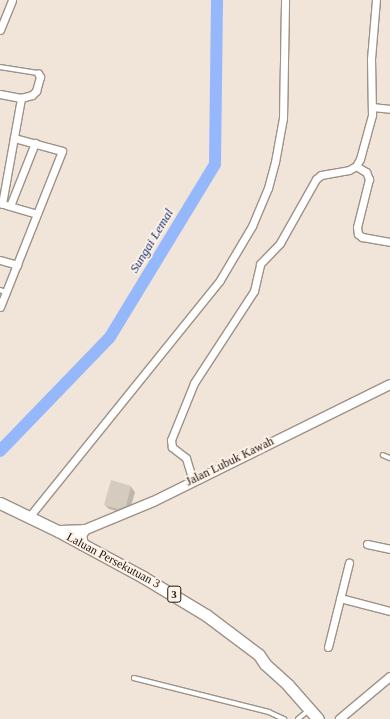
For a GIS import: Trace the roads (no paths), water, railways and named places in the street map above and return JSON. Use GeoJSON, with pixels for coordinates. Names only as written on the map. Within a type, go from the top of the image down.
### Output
{"type":"FeatureCollection","features":[{"type":"Feature","properties":{"kind":"highway","name":"Laluan Persekutuan 3"},"geometry":{"type":"LineString","coordinates":[[0,503],[63,534],[171,592],[226,628],[259,655],[267,659],[326,719]]}},
{"type":"Feature","properties":{"kind":"highway"},"geometry":{"type":"LineString","coordinates":[[63,534],[83,530]]}},
{"type":"Feature","properties":{"kind":"highway"},"geometry":{"type":"LineString","coordinates":[[82,544],[80,538],[83,530]]}},
{"type":"Feature","properties":{"kind":"highway","name":"Laluan Persekutuan 3"},"geometry":{"type":"LineString","coordinates":[[259,655],[265,664],[318,719]]}},
{"type":"Feature","properties":{"kind":"main road","name":"Jalan Lubuk Kawah"},"geometry":{"type":"LineString","coordinates":[[83,530],[153,501],[390,384]]}},
{"type":"Feature","properties":{"kind":"street"},"geometry":{"type":"LineString","coordinates":[[0,30],[12,0]]}},
{"type":"Feature","properties":{"kind":"street"},"geometry":{"type":"LineString","coordinates":[[29,517],[220,280],[252,226],[273,168],[281,126],[285,73],[285,0]]}},
{"type":"Feature","properties":{"kind":"street"},"geometry":{"type":"LineString","coordinates":[[193,480],[186,458],[172,447],[171,440],[194,383],[254,291],[260,264],[280,243],[316,178],[321,175],[349,170],[356,166],[360,159],[370,126],[372,107],[371,59],[376,0]]}},
{"type":"Feature","properties":{"kind":"street"},"geometry":{"type":"LineString","coordinates":[[0,94],[21,98],[32,94],[36,91],[40,77],[38,73]]}},
{"type":"Feature","properties":{"kind":"street"},"geometry":{"type":"LineString","coordinates":[[21,98],[1,204],[37,214]]}},
{"type":"Feature","properties":{"kind":"street"},"geometry":{"type":"LineString","coordinates":[[372,107],[390,109]]}},
{"type":"Feature","properties":{"kind":"street"},"geometry":{"type":"LineString","coordinates":[[0,307],[3,291],[17,265],[62,151],[14,138]]}},
{"type":"Feature","properties":{"kind":"street"},"geometry":{"type":"LineString","coordinates":[[10,206],[35,143]]}},
{"type":"Feature","properties":{"kind":"street"},"geometry":{"type":"LineString","coordinates":[[356,166],[366,172],[369,179],[357,227],[358,234],[367,238],[390,242]]}},
{"type":"Feature","properties":{"kind":"street"},"geometry":{"type":"LineString","coordinates":[[0,260],[17,265]]}},
{"type":"Feature","properties":{"kind":"street"},"geometry":{"type":"LineString","coordinates":[[367,544],[390,550]]}},
{"type":"Feature","properties":{"kind":"street"},"geometry":{"type":"LineString","coordinates":[[328,647],[349,563]]}},
{"type":"Feature","properties":{"kind":"street"},"geometry":{"type":"LineString","coordinates":[[340,598],[390,611]]}},
{"type":"Feature","properties":{"kind":"street"},"geometry":{"type":"LineString","coordinates":[[340,719],[390,677]]}},
{"type":"Feature","properties":{"kind":"lane"},"geometry":{"type":"LineString","coordinates":[[0,67],[38,73]]}},
{"type":"Feature","properties":{"kind":"lane"},"geometry":{"type":"LineString","coordinates":[[383,455],[390,458]]}},
{"type":"Feature","properties":{"kind":"lane"},"geometry":{"type":"LineString","coordinates":[[134,678],[269,712],[284,719]]}},
{"type":"Feature","properties":{"kind":"lane"},"geometry":{"type":"LineString","coordinates":[[298,719],[310,709]]}},
{"type":"Feature","properties":{"kind":"waterway","name":"Sungai Lemal"},"geometry":{"type":"LineString","coordinates":[[0,451],[110,337],[215,164],[217,0]]}}]}
